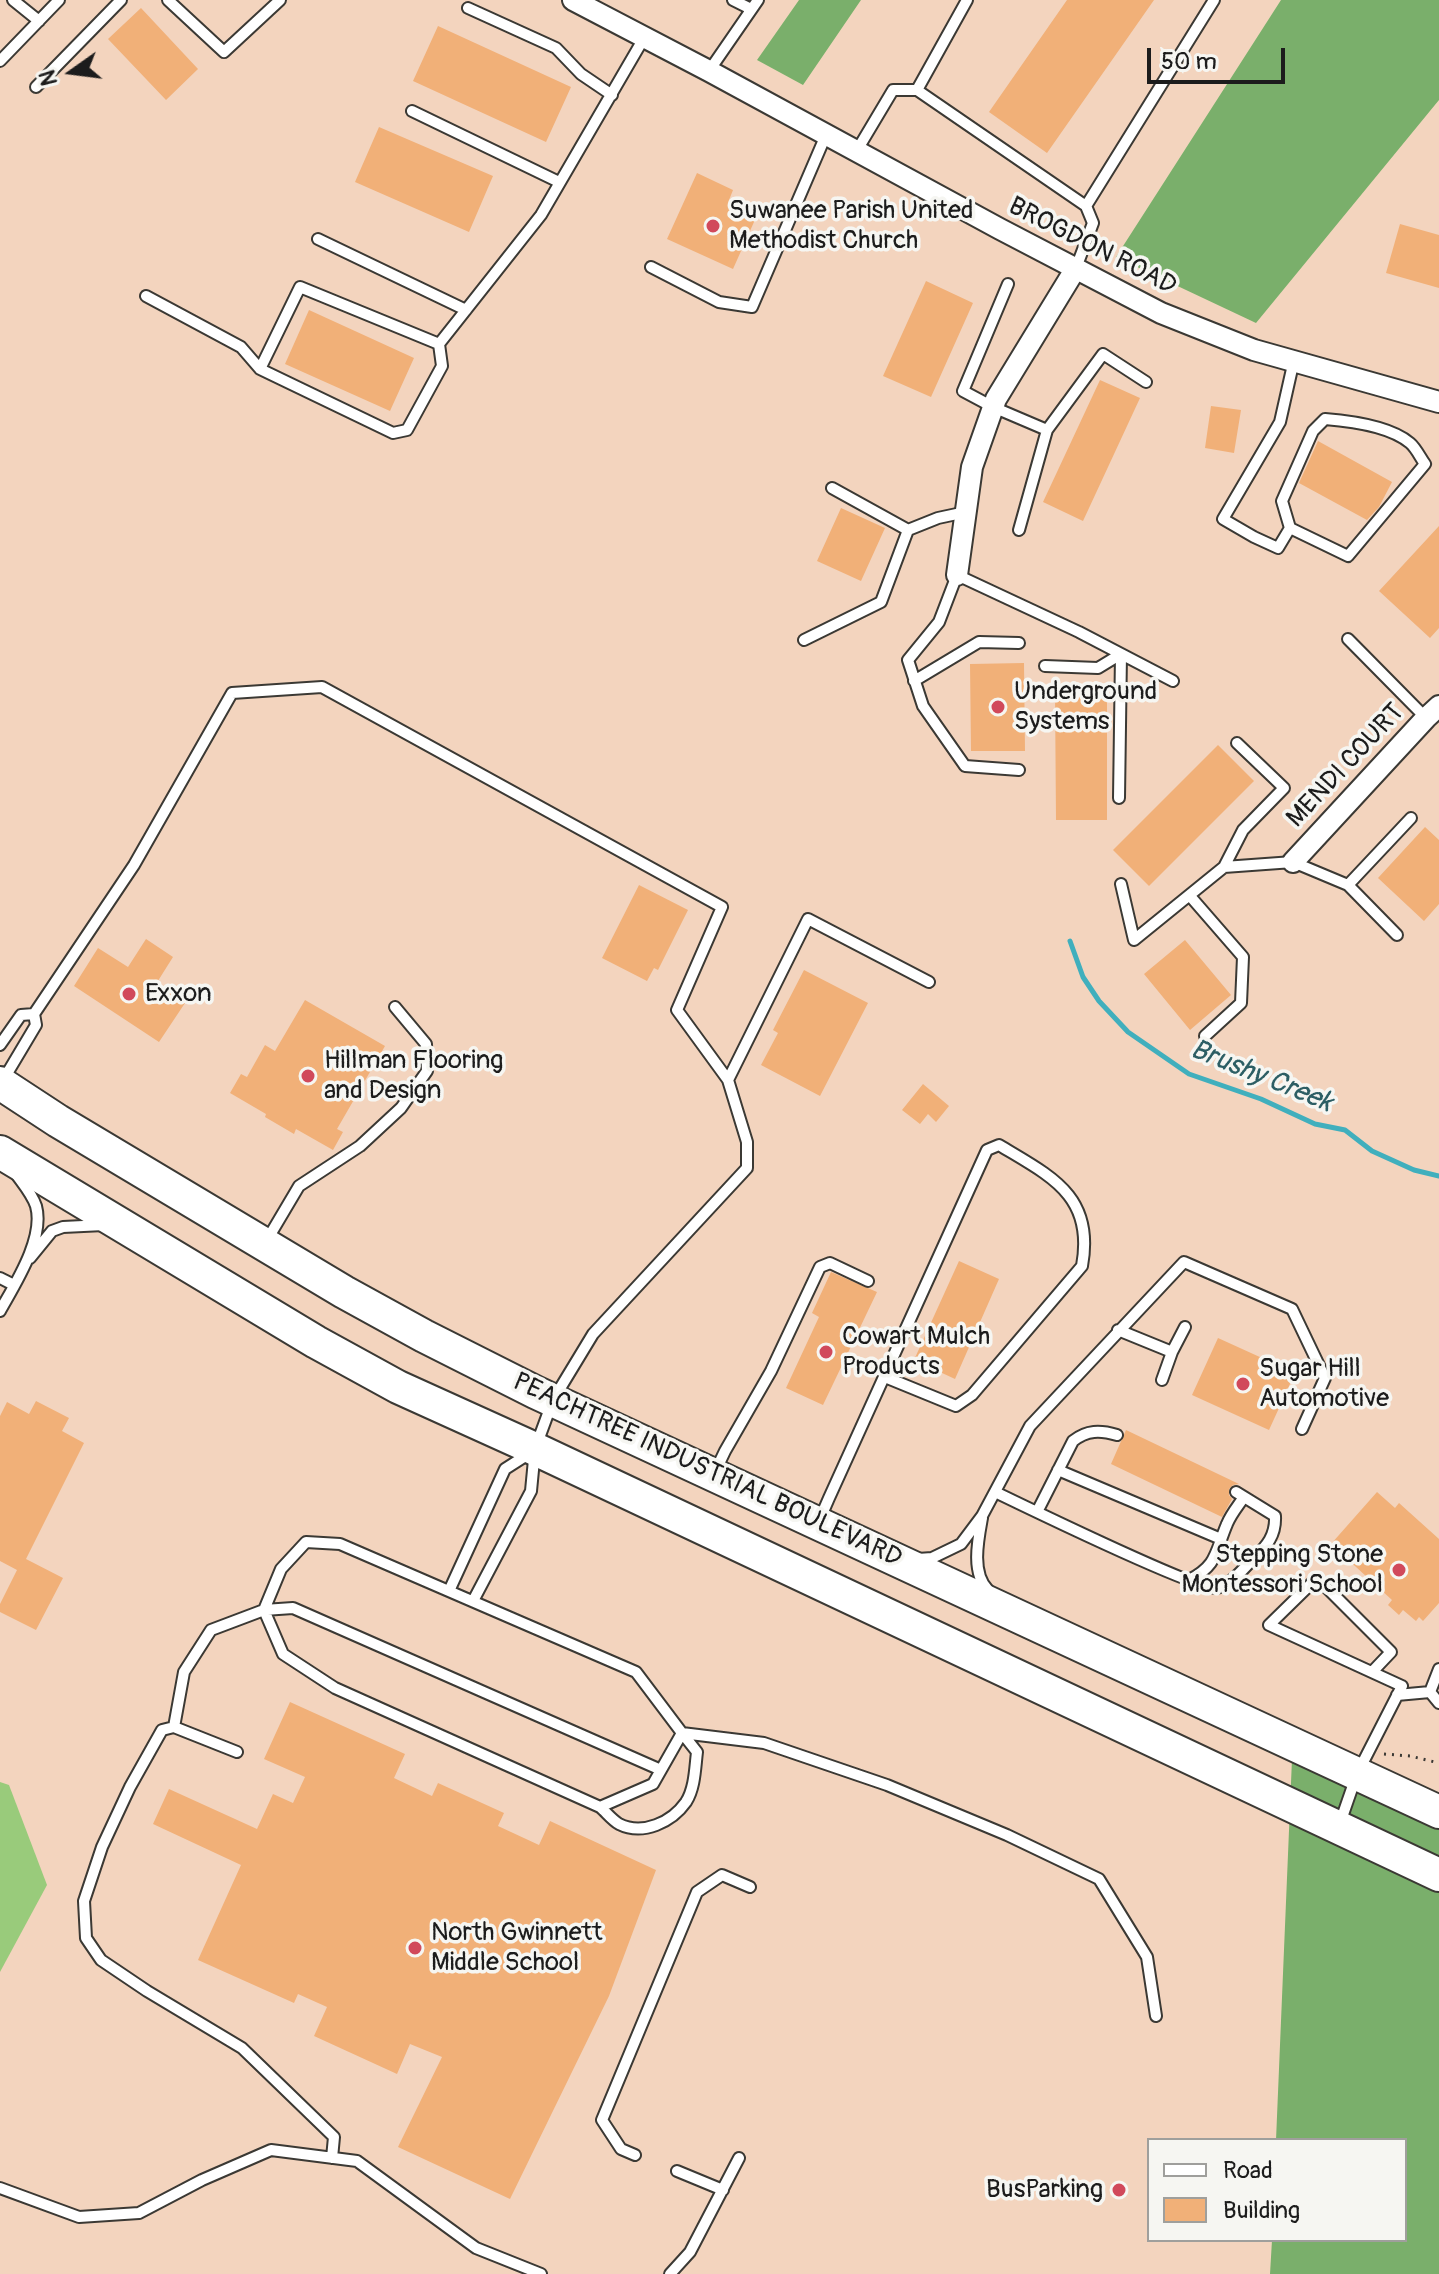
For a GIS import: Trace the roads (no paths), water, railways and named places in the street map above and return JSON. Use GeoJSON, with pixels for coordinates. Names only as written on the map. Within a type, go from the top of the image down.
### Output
{"type":"FeatureCollection","features":[{"type":"Feature","properties":{"kind":"highway","name":"PEACHTREE INDUSTRIAL BOULEVARD"},"geometry":{"type":"LineString","coordinates":[[0,1083],[264,1245],[411,1329],[553,1400],[1439,1812]]}},
{"type":"Feature","properties":{"kind":"highway","name":"PEACHTREE INDUSTRIAL BOULEVARD"},"geometry":{"type":"LineString","coordinates":[[0,1153],[316,1342],[398,1387],[1439,1875]]}},
{"type":"Feature","properties":{"kind":"street","name":"BROGDON ROAD"},"geometry":{"type":"LineString","coordinates":[[573,0],[1161,313],[1254,350],[1439,402]]}},
{"type":"Feature","properties":{"kind":"street"},"geometry":{"type":"LineString","coordinates":[[957,575],[972,467],[996,399],[1076,268]]}},
{"type":"Feature","properties":{"kind":"street","name":"MENDI COURT"},"geometry":{"type":"LineString","coordinates":[[1293,862],[1432,712]]}},
{"type":"Feature","properties":{"kind":"lane"},"geometry":{"type":"LineString","coordinates":[[13,0],[39,21]]}},
{"type":"Feature","properties":{"kind":"lane"},"geometry":{"type":"LineString","coordinates":[[0,61],[59,0]]}},
{"type":"Feature","properties":{"kind":"lane"},"geometry":{"type":"LineString","coordinates":[[36,87],[121,0]]}},
{"type":"Feature","properties":{"kind":"lane"},"geometry":{"type":"LineString","coordinates":[[168,0],[224,52],[280,0]]}},
{"type":"Feature","properties":{"kind":"lane"},"geometry":{"type":"LineString","coordinates":[[709,71],[755,5],[733,0]]}},
{"type":"Feature","properties":{"kind":"lane"},"geometry":{"type":"LineString","coordinates":[[917,90],[967,0]]}},
{"type":"Feature","properties":{"kind":"lane"},"geometry":{"type":"LineString","coordinates":[[1086,206],[1214,0]]}},
{"type":"Feature","properties":{"kind":"lane"},"geometry":{"type":"LineString","coordinates":[[468,8],[556,48],[581,74],[612,95]]}},
{"type":"Feature","properties":{"kind":"lane"},"geometry":{"type":"LineString","coordinates":[[146,296],[241,347],[260,369],[393,433],[407,430],[442,366],[439,344],[541,215],[644,38]]}},
{"type":"Feature","properties":{"kind":"lane"},"geometry":{"type":"LineString","coordinates":[[856,152],[893,90],[917,90],[1086,206],[1093,223],[1076,268]]}},
{"type":"Feature","properties":{"kind":"lane"},"geometry":{"type":"LineString","coordinates":[[412,111],[559,182]]}},
{"type":"Feature","properties":{"kind":"lane"},"geometry":{"type":"LineString","coordinates":[[651,267],[719,302],[752,307],[826,135]]}},
{"type":"Feature","properties":{"kind":"lane"},"geometry":{"type":"LineString","coordinates":[[318,239],[466,310]]}},
{"type":"Feature","properties":{"kind":"lane"},"geometry":{"type":"LineString","coordinates":[[1008,284],[963,391],[1047,430]]}},
{"type":"Feature","properties":{"kind":"lane"},"geometry":{"type":"LineString","coordinates":[[260,369],[300,287],[439,344]]}},
{"type":"Feature","properties":{"kind":"lane"},"geometry":{"type":"LineString","coordinates":[[1019,530],[1047,430],[1103,354],[1146,382]]}},
{"type":"Feature","properties":{"kind":"lane"},"geometry":{"type":"LineString","coordinates":[[1290,528],[1348,556],[1425,464],[1410,443],[1389,431],[1351,421],[1325,419],[1313,431],[1282,501],[1290,528],[1278,548],[1223,519],[1280,422],[1294,360]]}},
{"type":"Feature","properties":{"kind":"lane"},"geometry":{"type":"LineString","coordinates":[[832,488],[908,530]]}},
{"type":"Feature","properties":{"kind":"lane"},"geometry":{"type":"LineString","coordinates":[[804,640],[881,602],[908,530],[938,518],[966,512]]}},
{"type":"Feature","properties":{"kind":"lane"},"geometry":{"type":"LineString","coordinates":[[1019,770],[965,766],[923,706],[914,681],[908,660],[939,622],[957,575],[1173,681]]}},
{"type":"Feature","properties":{"kind":"lane"},"geometry":{"type":"LineString","coordinates":[[1348,639],[1432,712]]}},
{"type":"Feature","properties":{"kind":"lane"},"geometry":{"type":"LineString","coordinates":[[914,681],[979,642],[1019,643]]}},
{"type":"Feature","properties":{"kind":"lane"},"geometry":{"type":"LineString","coordinates":[[1045,666],[1098,668],[1121,654]]}},
{"type":"Feature","properties":{"kind":"lane"},"geometry":{"type":"LineString","coordinates":[[1119,798],[1121,654]]}},
{"type":"Feature","properties":{"kind":"lane"},"geometry":{"type":"LineString","coordinates":[[0,1075],[8,1072],[36,1025],[34,1014],[134,865],[232,693],[322,687],[722,907],[677,1010],[728,1080],[747,1142],[747,1168],[593,1334],[553,1400],[535,1449],[531,1491],[473,1601]]}},
{"type":"Feature","properties":{"kind":"lane"},"geometry":{"type":"LineString","coordinates":[[1121,884],[1134,940],[1224,867],[1243,830],[1284,788],[1237,743]]}},
{"type":"Feature","properties":{"kind":"lane"},"geometry":{"type":"LineString","coordinates":[[1348,885],[1411,818]]}},
{"type":"Feature","properties":{"kind":"lane"},"geometry":{"type":"LineString","coordinates":[[1224,867],[1293,862],[1348,885],[1397,935]]}},
{"type":"Feature","properties":{"kind":"lane"},"geometry":{"type":"LineString","coordinates":[[1190,896],[1243,957],[1241,1003],[1205,1036]]}},
{"type":"Feature","properties":{"kind":"lane"},"geometry":{"type":"LineString","coordinates":[[728,1080],[808,919],[929,982]]}},
{"type":"Feature","properties":{"kind":"lane"},"geometry":{"type":"LineString","coordinates":[[264,1245],[299,1186],[360,1146],[401,1108],[427,1071],[426,1044],[395,1007]]}},
{"type":"Feature","properties":{"kind":"lane"},"geometry":{"type":"LineString","coordinates":[[0,1045],[21,1015],[34,1014]]}},
{"type":"Feature","properties":{"kind":"lane"},"geometry":{"type":"LineString","coordinates":[[819,1523],[987,1150],[999,1145],[1057,1180],[1071,1198],[1084,1226],[1086,1247],[1082,1266],[972,1395],[956,1406],[885,1377]]}},
{"type":"Feature","properties":{"kind":"lane"},"geometry":{"type":"LineString","coordinates":[[0,1153],[32,1195],[37,1210],[36,1231],[26,1263]]}},
{"type":"Feature","properties":{"kind":"lane"},"geometry":{"type":"LineString","coordinates":[[0,1311],[26,1263],[52,1231],[76,1226],[120,1226]]}},
{"type":"Feature","properties":{"kind":"lane"},"geometry":{"type":"LineString","coordinates":[[900,1560],[932,1558],[961,1544],[982,1516],[1030,1426],[1184,1262],[1292,1309],[1325,1378],[1302,1429]]}},
{"type":"Feature","properties":{"kind":"lane"},"geometry":{"type":"LineString","coordinates":[[714,1474],[771,1371],[820,1267],[830,1263],[868,1281]]}},
{"type":"Feature","properties":{"kind":"lane"},"geometry":{"type":"LineString","coordinates":[[0,1278],[14,1285]]}},
{"type":"Feature","properties":{"kind":"lane"},"geometry":{"type":"LineString","coordinates":[[1162,1380],[1185,1327]]}},
{"type":"Feature","properties":{"kind":"lane"},"geometry":{"type":"LineString","coordinates":[[1118,1330],[1172,1352]]}},
{"type":"Feature","properties":{"kind":"lane"},"geometry":{"type":"LineString","coordinates":[[1037,1512],[1073,1441],[1083,1433],[1117,1435]]}},
{"type":"Feature","properties":{"kind":"lane"},"geometry":{"type":"LineString","coordinates":[[449,1591],[505,1469],[535,1449]]}},
{"type":"Feature","properties":{"kind":"lane"},"geometry":{"type":"LineString","coordinates":[[1058,1470],[1221,1539]]}},
{"type":"Feature","properties":{"kind":"lane"},"geometry":{"type":"LineString","coordinates":[[995,1492],[1189,1580],[1212,1589],[1227,1584],[1269,1544],[1276,1526],[1275,1516],[1240,1494],[1212,1564],[1204,1573],[1189,1580]]}},
{"type":"Feature","properties":{"kind":"lane"},"geometry":{"type":"LineString","coordinates":[[982,1516],[977,1548],[980,1582],[1009,1610]]}},
{"type":"Feature","properties":{"kind":"lane"},"geometry":{"type":"LineString","coordinates":[[306,1542],[340,1544],[473,1601],[636,1672],[697,1752],[687,1800],[668,1819],[647,1829],[620,1825],[600,1807],[335,1688],[283,1654],[264,1610],[281,1569],[306,1542]]}},
{"type":"Feature","properties":{"kind":"lane"},"geometry":{"type":"LineString","coordinates":[[1338,1828],[1357,1774],[1402,1686],[1269,1625],[1317,1578],[1391,1652],[1372,1672]]}},
{"type":"Feature","properties":{"kind":"lane"},"geometry":{"type":"LineString","coordinates":[[174,1727],[184,1672],[211,1630],[264,1610],[293,1608],[661,1770]]}},
{"type":"Feature","properties":{"kind":"lane"},"geometry":{"type":"LineString","coordinates":[[1430,1692],[1439,1669]]}},
{"type":"Feature","properties":{"kind":"lane"},"geometry":{"type":"LineString","coordinates":[[1397,1695],[1430,1692]]}},
{"type":"Feature","properties":{"kind":"lane"},"geometry":{"type":"LineString","coordinates":[[1430,1692],[1439,1703]]}},
{"type":"Feature","properties":{"kind":"lane"},"geometry":{"type":"LineString","coordinates":[[237,1752],[174,1727],[162,1730],[130,1787],[102,1847],[84,1901],[86,1938],[101,1960],[242,2048],[334,2137],[332,2158]]}},
{"type":"Feature","properties":{"kind":"lane"},"geometry":{"type":"LineString","coordinates":[[600,1807],[653,1784],[682,1733]]}},
{"type":"Feature","properties":{"kind":"lane"},"geometry":{"type":"LineString","coordinates":[[682,1733],[764,1743],[887,1785],[1007,1835],[1099,1879],[1147,1957],[1156,2016]]}},
{"type":"Feature","properties":{"kind":"lane"},"geometry":{"type":"LineString","coordinates":[[635,2155],[621,2149],[602,2120],[697,1892],[722,1875],[750,1887]]}},
{"type":"Feature","properties":{"kind":"lane"},"geometry":{"type":"LineString","coordinates":[[0,2188],[79,2217],[139,2213],[202,2180],[271,2150],[357,2161],[476,2248],[541,2274]]}},
{"type":"Feature","properties":{"kind":"lane"},"geometry":{"type":"LineString","coordinates":[[670,2274],[690,2252],[739,2158]]}},
{"type":"Feature","properties":{"kind":"lane"},"geometry":{"type":"LineString","coordinates":[[677,2171],[723,2190]]}},
{"type":"Feature","properties":{"kind":"waterway","name":"Brushy Creek"},"geometry":{"type":"LineString","coordinates":[[1070,941],[1083,977],[1099,1001],[1128,1032],[1189,1074],[1261,1099],[1315,1124],[1345,1130],[1372,1151],[1414,1170],[1439,1176]]}},
{"type":"Feature","properties":{"kind":"place","name":"Suwanee Parish United Methodist Church"},"geometry":{"type":"Point","coordinates":[713,226]}},
{"type":"Feature","properties":{"kind":"place","name":"Underground Systems"},"geometry":{"type":"Point","coordinates":[998,707]}},
{"type":"Feature","properties":{"kind":"place","name":"Exxon"},"geometry":{"type":"Point","coordinates":[129,994]}},
{"type":"Feature","properties":{"kind":"place","name":"Hillman Flooring and Design"},"geometry":{"type":"Point","coordinates":[308,1076]}},
{"type":"Feature","properties":{"kind":"place","name":"Cowart Mulch Products"},"geometry":{"type":"Point","coordinates":[826,1352]}},
{"type":"Feature","properties":{"kind":"place","name":"Sugar Hill Automotive"},"geometry":{"type":"Point","coordinates":[1243,1384]}},
{"type":"Feature","properties":{"kind":"place","name":"Stepping Stone Montessori School"},"geometry":{"type":"Point","coordinates":[1399,1570]}},
{"type":"Feature","properties":{"kind":"place","name":"North Gwinnett Middle School"},"geometry":{"type":"Point","coordinates":[415,1948]}},
{"type":"Feature","properties":{"kind":"place","name":"BusParking"},"geometry":{"type":"Point","coordinates":[1119,2190]}}]}
